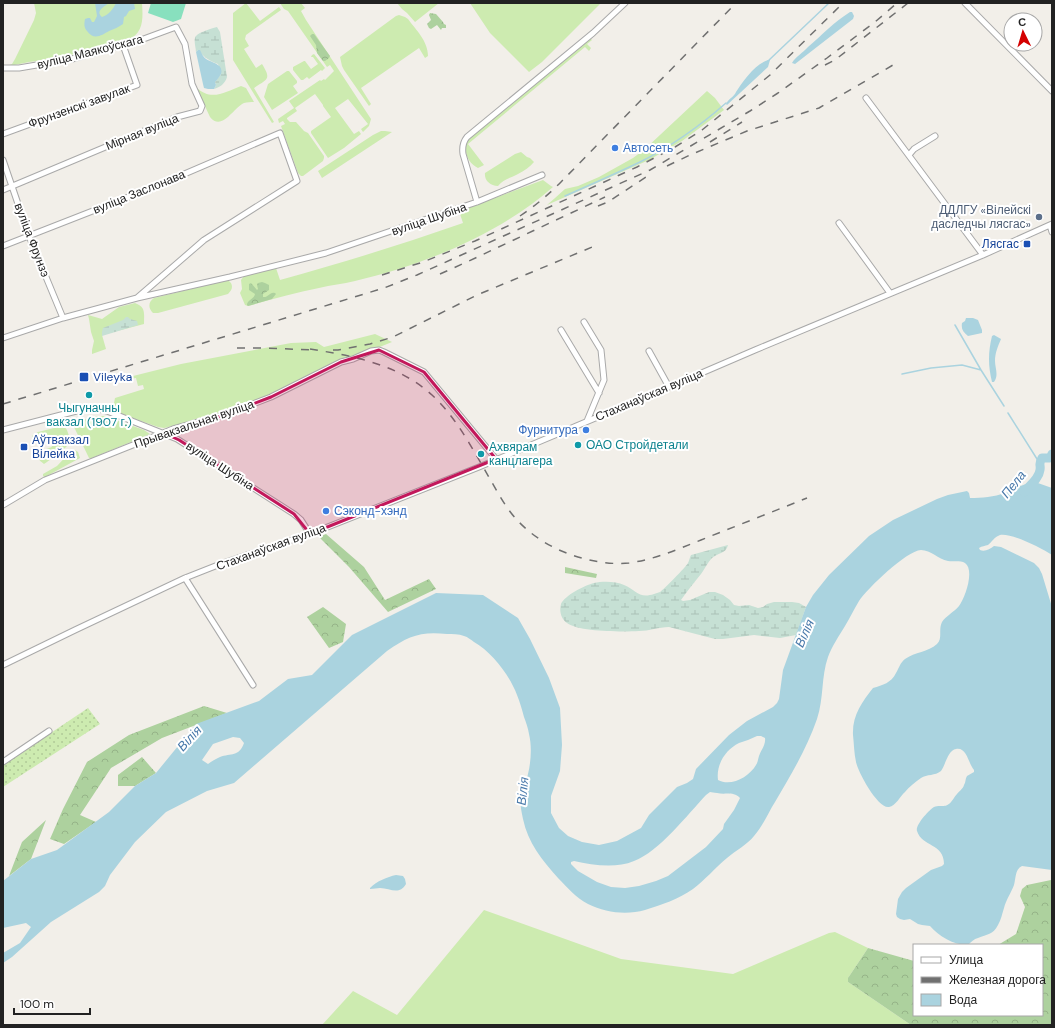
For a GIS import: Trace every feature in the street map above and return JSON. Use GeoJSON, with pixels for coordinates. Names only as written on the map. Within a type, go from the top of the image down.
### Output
{"type":"FeatureCollection","features":[{"type":"Feature","properties":{"kind":"street","name":"вуліца Шубіна"},"geometry":{"type":"LineString","coordinates":[[3,338],[63,318],[137,298],[326,253],[477,202],[462,148],[464,141],[593,33],[624,3]]}},
{"type":"Feature","properties":{"kind":"street"},"geometry":{"type":"LineString","coordinates":[[965,3],[1052,91]]}},
{"type":"Feature","properties":{"kind":"street","name":"вуліца Маякоўскага"},"geometry":{"type":"LineString","coordinates":[[3,68],[19,68],[72,59],[138,41],[176,27]]}},
{"type":"Feature","properties":{"kind":"street","name":"Мірная вуліца"},"geometry":{"type":"LineString","coordinates":[[3,190],[177,117],[196,112],[202,108],[192,84],[185,44],[176,27]]}},
{"type":"Feature","properties":{"kind":"street","name":"Фрунзенскі завулак"},"geometry":{"type":"LineString","coordinates":[[3,134],[137,85],[123,45]]}},
{"type":"Feature","properties":{"kind":"street"},"geometry":{"type":"LineString","coordinates":[[866,98],[982,255]]}},
{"type":"Feature","properties":{"kind":"street","name":"вуліца Заслонава"},"geometry":{"type":"LineString","coordinates":[[3,246],[154,187],[280,133],[297,182]]}},
{"type":"Feature","properties":{"kind":"street"},"geometry":{"type":"LineString","coordinates":[[909,155],[914,149],[934,136]]}},
{"type":"Feature","properties":{"kind":"street","name":"вуліца Фрунзэ"},"geometry":{"type":"LineString","coordinates":[[3,160],[29,236],[63,318]]}},
{"type":"Feature","properties":{"kind":"street"},"geometry":{"type":"LineString","coordinates":[[477,202],[542,175]]}},
{"type":"Feature","properties":{"kind":"street","name":"вуліца Шубіна"},"geometry":{"type":"LineString","coordinates":[[137,298],[204,240],[297,182]]}},
{"type":"Feature","properties":{"kind":"street"},"geometry":{"type":"LineString","coordinates":[[840,223],[890,293]]}},
{"type":"Feature","properties":{"kind":"street"},"geometry":{"type":"LineString","coordinates":[[1051,225],[1052,232]]}},
{"type":"Feature","properties":{"kind":"street","name":"Стаханаўская вуліца"},"geometry":{"type":"LineString","coordinates":[[3,665],[185,578],[223,563],[310,534],[496,460],[1051,225]]}},
{"type":"Feature","properties":{"kind":"street"},"geometry":{"type":"LineString","coordinates":[[584,322],[601,350],[604,380],[588,421]]}},
{"type":"Feature","properties":{"kind":"street"},"geometry":{"type":"LineString","coordinates":[[561,330],[599,393]]}},
{"type":"Feature","properties":{"kind":"street","name":"Прывакзальная вуліца"},"geometry":{"type":"LineString","coordinates":[[3,505],[45,480],[173,429],[224,415],[271,397],[341,362],[354,359],[371,351],[379,350],[424,372],[496,460]]}},
{"type":"Feature","properties":{"kind":"street"},"geometry":{"type":"LineString","coordinates":[[649,351],[669,387]]}},
{"type":"Feature","properties":{"kind":"street","name":"вуліца Шубіна"},"geometry":{"type":"LineString","coordinates":[[3,430],[83,410],[94,408],[107,411],[179,440],[294,514],[301,520],[310,534]]}},
{"type":"Feature","properties":{"kind":"street"},"geometry":{"type":"LineString","coordinates":[[185,578],[253,685]]}},
{"type":"Feature","properties":{"kind":"street"},"geometry":{"type":"LineString","coordinates":[[3,762],[49,731]]}},
{"type":"Feature","properties":{"kind":"highlighted area"},"geometry":{"type":"Polygon","coordinates":[[[379,350],[424,372],[496,459],[310,534],[294,514],[179,440],[164,433],[224,415],[271,397],[341,362],[379,350]]]}},
{"type":"Feature","properties":{"kind":"green space"},"geometry":{"type":"Polygon","coordinates":[[[34,3],[142,3],[142,19],[140,29],[128,40],[59,58],[7,66],[12,64],[15,59],[34,20],[36,13],[34,3]]]}},
{"type":"Feature","properties":{"kind":"green space"},"geometry":{"type":"Polygon","coordinates":[[[151,3],[186,3],[181,19],[173,22],[148,13],[151,3]]]}},
{"type":"Feature","properties":{"kind":"green space"},"geometry":{"type":"Polygon","coordinates":[[[246,3],[260,21],[279,7],[281,10],[246,35],[245,39],[249,46],[244,49],[256,68],[262,64],[267,73],[267,79],[254,88],[274,122],[272,123],[233,60],[233,13],[246,3]]]}},
{"type":"Feature","properties":{"kind":"green space"},"geometry":{"type":"Polygon","coordinates":[[[280,3],[301,3],[305,8],[301,11],[306,20],[371,119],[369,126],[363,132],[361,129],[368,124],[348,99],[335,108],[354,134],[359,131],[361,134],[344,148],[328,158],[311,131],[331,117],[315,94],[295,108],[297,111],[287,119],[290,122],[296,122],[304,131],[308,133],[324,156],[323,161],[303,176],[298,173],[281,126],[285,124],[283,121],[279,123],[278,119],[294,108],[289,101],[320,80],[325,80],[334,71],[330,65],[327,67],[288,11],[284,9],[280,3]]]}},
{"type":"Feature","properties":{"kind":"green space"},"geometry":{"type":"Polygon","coordinates":[[[397,3],[439,3],[415,22],[397,3]]]}},
{"type":"Feature","properties":{"kind":"green space"},"geometry":{"type":"Polygon","coordinates":[[[470,3],[601,3],[542,62],[529,72],[490,33],[470,3]]]}},
{"type":"Feature","properties":{"kind":"green space"},"geometry":{"type":"Polygon","coordinates":[[[430,13],[436,14],[446,25],[446,28],[442,28],[441,30],[437,25],[431,29],[429,28],[427,24],[431,20],[429,15],[430,13]]]}},
{"type":"Feature","properties":{"kind":"green space"},"geometry":{"type":"Polygon","coordinates":[[[399,15],[408,19],[421,36],[426,45],[428,56],[425,58],[419,48],[361,88],[371,104],[369,106],[344,70],[340,57],[399,15]]]}},
{"type":"Feature","properties":{"kind":"green space"},"geometry":{"type":"Polygon","coordinates":[[[217,27],[220,32],[227,77],[222,85],[214,89],[216,85],[215,82],[221,74],[218,64],[202,55],[198,50],[196,52],[195,40],[196,36],[200,33],[217,27]]]}},
{"type":"Feature","properties":{"kind":"green space"},"geometry":{"type":"Polygon","coordinates":[[[314,34],[330,56],[325,61],[323,61],[317,53],[316,45],[310,36],[314,34]]]}},
{"type":"Feature","properties":{"kind":"green space"},"geometry":{"type":"Polygon","coordinates":[[[590,38],[592,40],[587,44],[591,48],[589,51],[585,47],[468,144],[484,165],[478,168],[474,166],[471,163],[466,151],[469,139],[590,38]]]}},
{"type":"Feature","properties":{"kind":"green space"},"geometry":{"type":"Polygon","coordinates":[[[314,54],[325,68],[309,79],[307,77],[301,80],[293,70],[293,67],[305,61],[311,69],[318,64],[313,57],[311,57],[314,54]]]}},
{"type":"Feature","properties":{"kind":"green space"},"geometry":{"type":"Polygon","coordinates":[[[289,71],[297,81],[297,83],[293,86],[298,93],[272,110],[264,97],[268,84],[289,71]]]}},
{"type":"Feature","properties":{"kind":"green space"},"geometry":{"type":"Polygon","coordinates":[[[241,86],[246,88],[254,102],[248,102],[240,105],[228,117],[219,122],[214,121],[210,117],[196,87],[202,92],[213,95],[224,93],[241,86]]]}},
{"type":"Feature","properties":{"kind":"green space"},"geometry":{"type":"Polygon","coordinates":[[[707,91],[715,98],[724,110],[682,141],[649,160],[547,205],[565,189],[578,186],[599,177],[633,158],[645,149],[707,91]]]}},
{"type":"Feature","properties":{"kind":"green space"},"geometry":{"type":"Polygon","coordinates":[[[381,131],[392,132],[322,178],[318,171],[381,131]]]}},
{"type":"Feature","properties":{"kind":"green space"},"geometry":{"type":"Polygon","coordinates":[[[521,152],[534,162],[531,166],[505,180],[498,186],[492,185],[488,182],[485,178],[485,173],[515,154],[521,152]]]}},
{"type":"Feature","properties":{"kind":"green space"},"geometry":{"type":"Polygon","coordinates":[[[543,180],[553,187],[509,220],[460,246],[408,266],[350,282],[292,294],[248,306],[245,305],[240,293],[242,289],[241,280],[244,276],[276,268],[280,280],[395,246],[463,223],[459,211],[543,180]]]}},
{"type":"Feature","properties":{"kind":"green space"},"geometry":{"type":"Polygon","coordinates":[[[228,280],[232,287],[228,294],[158,313],[153,313],[150,309],[149,305],[154,298],[228,280]]]}},
{"type":"Feature","properties":{"kind":"green space"},"geometry":{"type":"Polygon","coordinates":[[[262,282],[269,285],[269,290],[263,294],[263,297],[266,297],[272,293],[276,294],[272,299],[248,306],[248,302],[254,297],[255,294],[249,290],[249,284],[251,283],[257,290],[258,283],[262,282]]]}},
{"type":"Feature","properties":{"kind":"green space"},"geometry":{"type":"Polygon","coordinates":[[[135,303],[143,309],[144,324],[102,335],[106,349],[92,354],[94,341],[88,315],[102,319],[119,307],[135,303]]]}},
{"type":"Feature","properties":{"kind":"green space"},"geometry":{"type":"Polygon","coordinates":[[[126,317],[137,321],[138,325],[102,336],[103,328],[123,320],[126,317]]]}},
{"type":"Feature","properties":{"kind":"green space"},"geometry":{"type":"Polygon","coordinates":[[[375,334],[392,342],[350,359],[336,361],[268,395],[222,414],[164,428],[117,412],[114,403],[115,398],[144,389],[143,385],[138,386],[136,378],[130,379],[129,377],[181,364],[291,343],[316,342],[324,347],[375,334]]]}},
{"type":"Feature","properties":{"kind":"green space"},"geometry":{"type":"Polygon","coordinates":[[[96,416],[105,416],[144,430],[150,434],[89,458],[74,427],[74,423],[96,416]]]}},
{"type":"Feature","properties":{"kind":"green space"},"geometry":{"type":"Polygon","coordinates":[[[62,426],[67,430],[70,442],[62,451],[44,464],[39,459],[38,452],[52,447],[48,437],[37,440],[33,439],[32,436],[38,432],[62,426]]]}},
{"type":"Feature","properties":{"kind":"green space"},"geometry":{"type":"Polygon","coordinates":[[[72,450],[78,452],[80,458],[45,477],[43,476],[43,474],[57,466],[72,450]]]}},
{"type":"Feature","properties":{"kind":"green space"},"geometry":{"type":"Polygon","coordinates":[[[326,534],[364,567],[385,600],[429,579],[436,589],[388,612],[349,567],[319,537],[326,534]]]}},
{"type":"Feature","properties":{"kind":"green space"},"geometry":{"type":"Polygon","coordinates":[[[728,545],[725,550],[710,560],[681,600],[690,600],[709,592],[715,592],[723,595],[734,605],[739,606],[749,605],[758,608],[774,602],[799,603],[806,607],[796,635],[780,638],[754,635],[715,639],[669,627],[643,631],[602,631],[573,626],[567,623],[561,615],[560,609],[563,601],[570,594],[585,586],[597,582],[613,582],[624,585],[641,595],[654,594],[660,592],[679,573],[688,563],[691,555],[728,545]]]}},
{"type":"Feature","properties":{"kind":"green space"},"geometry":{"type":"Polygon","coordinates":[[[565,567],[597,574],[596,578],[565,573],[565,567]]]}},
{"type":"Feature","properties":{"kind":"green space"},"geometry":{"type":"Polygon","coordinates":[[[323,607],[346,624],[343,642],[329,648],[307,617],[323,607]]]}},
{"type":"Feature","properties":{"kind":"green space"},"geometry":{"type":"Polygon","coordinates":[[[204,706],[227,713],[162,738],[111,768],[80,815],[96,822],[64,844],[50,839],[63,809],[87,762],[129,735],[204,706]]]}},
{"type":"Feature","properties":{"kind":"green space"},"geometry":{"type":"Polygon","coordinates":[[[88,708],[100,724],[3,787],[3,765],[88,708]]]}},
{"type":"Feature","properties":{"kind":"green space"},"geometry":{"type":"Polygon","coordinates":[[[142,757],[156,773],[135,786],[118,786],[118,775],[142,757]]]}},
{"type":"Feature","properties":{"kind":"green space"},"geometry":{"type":"Polygon","coordinates":[[[46,820],[31,859],[9,876],[22,842],[46,820]]]}},
{"type":"Feature","properties":{"kind":"green space"},"geometry":{"type":"Polygon","coordinates":[[[1052,880],[1052,1025],[911,1025],[848,982],[848,978],[868,948],[913,961],[913,1016],[1043,1016],[1043,944],[1000,944],[1016,934],[1025,907],[1020,896],[1022,889],[1027,885],[1052,880]]]}},
{"type":"Feature","properties":{"kind":"green space"},"geometry":{"type":"Polygon","coordinates":[[[484,910],[621,959],[733,974],[829,933],[835,932],[868,948],[848,978],[848,982],[911,1025],[322,1025],[353,991],[397,1015],[484,910]]]}},
{"type":"Feature","properties":{"kind":"water"},"geometry":{"type":"Polygon","coordinates":[[[95,3],[109,3],[99,13],[102,17],[110,12],[116,3],[134,3],[135,9],[129,11],[124,17],[123,24],[101,35],[92,36],[85,29],[84,24],[85,19],[88,18],[94,22],[97,16],[95,3]]]}},
{"type":"Feature","properties":{"kind":"water"},"geometry":{"type":"Polygon","coordinates":[[[852,12],[854,16],[853,19],[795,64],[792,63],[828,29],[852,12]]]}},
{"type":"Feature","properties":{"kind":"water"},"geometry":{"type":"Polygon","coordinates":[[[200,50],[205,58],[217,64],[221,68],[221,74],[215,82],[216,85],[214,89],[204,88],[196,52],[200,50]]]}},
{"type":"Feature","properties":{"kind":"water"},"geometry":{"type":"Polygon","coordinates":[[[770,60],[768,67],[727,105],[727,102],[750,73],[758,65],[770,60]]]}},
{"type":"Feature","properties":{"kind":"water"},"geometry":{"type":"Polygon","coordinates":[[[966,318],[978,320],[982,333],[968,336],[966,335],[962,327],[962,323],[966,318]]]}},
{"type":"Feature","properties":{"kind":"water"},"geometry":{"type":"Polygon","coordinates":[[[994,335],[1001,339],[995,358],[996,377],[994,382],[992,382],[989,365],[989,353],[992,336],[994,335]]]}},
{"type":"Feature","properties":{"kind":"water","name":"Вілія"},"geometry":{"type":"Polygon","coordinates":[[[1035,482],[1052,488],[1052,555],[1012,536],[1005,535],[998,536],[988,545],[979,548],[980,550],[984,551],[994,546],[1001,547],[1034,563],[1042,574],[1052,607],[1052,870],[1020,867],[1017,871],[1014,885],[996,928],[987,935],[975,939],[969,944],[952,942],[930,926],[918,924],[910,919],[900,919],[896,914],[898,899],[902,892],[931,870],[944,864],[943,857],[940,852],[923,840],[917,831],[917,828],[932,808],[949,804],[963,788],[967,776],[974,772],[967,756],[963,750],[953,750],[941,771],[936,774],[923,777],[908,788],[894,805],[889,807],[879,802],[869,789],[858,767],[855,755],[853,735],[854,722],[858,710],[865,699],[873,688],[883,685],[892,679],[905,659],[930,649],[939,642],[942,622],[959,606],[966,591],[969,572],[965,563],[944,560],[928,551],[921,550],[914,552],[897,563],[870,588],[857,604],[828,657],[824,672],[821,703],[817,719],[804,751],[760,828],[748,842],[727,858],[688,893],[676,899],[638,912],[624,913],[609,911],[584,902],[558,878],[541,858],[525,828],[521,798],[529,769],[531,744],[529,732],[519,700],[510,680],[494,658],[481,646],[468,638],[458,634],[430,633],[408,638],[387,651],[234,783],[207,791],[166,812],[135,842],[110,875],[105,886],[99,892],[51,922],[12,957],[3,963],[3,953],[20,943],[31,927],[26,923],[3,928],[3,881],[31,859],[57,850],[109,812],[135,786],[156,773],[196,724],[259,701],[288,679],[312,675],[352,635],[436,593],[483,595],[518,618],[549,678],[560,708],[562,745],[560,771],[551,796],[551,813],[559,828],[568,836],[582,842],[599,845],[617,841],[641,828],[649,815],[677,787],[693,779],[696,769],[729,735],[747,721],[773,707],[777,703],[779,699],[783,670],[806,607],[813,595],[829,575],[869,536],[893,520],[948,495],[967,491],[970,498],[988,497],[1005,493],[1023,485],[1035,482]],[[757,736],[734,746],[722,758],[718,769],[718,780],[728,782],[739,780],[753,769],[757,763],[765,741],[765,738],[757,736]],[[233,737],[213,744],[202,760],[208,764],[220,757],[237,753],[240,751],[244,743],[240,738],[233,737]],[[710,792],[673,832],[644,856],[634,861],[612,866],[574,861],[571,862],[571,864],[578,871],[597,882],[611,887],[625,888],[639,886],[668,876],[706,847],[723,829],[724,824],[740,798],[732,794],[710,792]]]}},
{"type":"Feature","properties":{"kind":"water"},"geometry":{"type":"Polygon","coordinates":[[[396,875],[403,876],[405,879],[406,884],[400,890],[397,891],[384,888],[370,889],[379,881],[396,875]]]}},
{"type":"Feature","properties":{"kind":"waterway"},"geometry":{"type":"LineString","coordinates":[[768,61],[829,3]]}},
{"type":"Feature","properties":{"kind":"waterway"},"geometry":{"type":"LineString","coordinates":[[565,196],[663,150],[696,127],[726,103]]}},
{"type":"Feature","properties":{"kind":"waterway"},"geometry":{"type":"LineString","coordinates":[[955,325],[1004,406]]}},
{"type":"Feature","properties":{"kind":"waterway"},"geometry":{"type":"LineString","coordinates":[[902,374],[931,368],[962,365],[981,370]]}},
{"type":"Feature","properties":{"kind":"waterway"},"geometry":{"type":"LineString","coordinates":[[1008,413],[1037,459]]}},
{"type":"Feature","properties":{"kind":"waterway","name":"Пела"},"geometry":{"type":"LineString","coordinates":[[1024,492],[1038,476],[1042,458],[1050,458],[1052,454]]}},
{"type":"Feature","properties":{"kind":"railway"},"geometry":{"type":"LineString","coordinates":[[520,216],[561,182],[736,3]]}},
{"type":"Feature","properties":{"kind":"railway"},"geometry":{"type":"LineString","coordinates":[[382,275],[423,262],[475,241],[637,167],[675,147],[702,130],[770,75],[843,3]]}},
{"type":"Feature","properties":{"kind":"railway"},"geometry":{"type":"LineString","coordinates":[[3,404],[384,288],[417,275],[650,170],[778,93],[875,22],[897,3]]}},
{"type":"Feature","properties":{"kind":"railway"},"geometry":{"type":"LineString","coordinates":[[825,65],[835,60],[908,3]]}},
{"type":"Feature","properties":{"kind":"railway"},"geometry":{"type":"LineString","coordinates":[[667,166],[747,131],[819,108],[893,65]]}},
{"type":"Feature","properties":{"kind":"railway"},"geometry":{"type":"LineString","coordinates":[[710,142],[742,122]]}},
{"type":"Feature","properties":{"kind":"railway"},"geometry":{"type":"LineString","coordinates":[[598,206],[608,202],[646,177]]}},
{"type":"Feature","properties":{"kind":"railway"},"geometry":{"type":"LineString","coordinates":[[440,274],[605,197]]}},
{"type":"Feature","properties":{"kind":"railway"},"geometry":{"type":"LineString","coordinates":[[333,350],[370,344],[393,337],[477,295],[597,245]]}},
{"type":"Feature","properties":{"kind":"railway"},"geometry":{"type":"LineString","coordinates":[[237,348],[315,350]]}},
{"type":"Feature","properties":{"kind":"railway"},"geometry":{"type":"LineString","coordinates":[[310,349],[359,358],[390,369],[419,384],[441,404],[457,424],[502,500],[517,520],[542,541],[557,549],[579,557],[593,561],[615,563],[629,563],[657,557],[807,498]]}},
{"type":"Feature","properties":{"kind":"place","name":"Автосеть"},"geometry":{"type":"Point","coordinates":[615,148]}},
{"type":"Feature","properties":{"kind":"place","name":"ДДЛГУ «Вілейскі даследчы лясгас»"},"geometry":{"type":"Point","coordinates":[1039,217]}},
{"type":"Feature","properties":{"kind":"place","name":"Лясгас"},"geometry":{"type":"Point","coordinates":[1027,244]}},
{"type":"Feature","properties":{"kind":"place","name":"Vileyka"},"geometry":{"type":"Point","coordinates":[84,377]}},
{"type":"Feature","properties":{"kind":"place","name":"Чыгуначны вакзал (1907 г.)"},"geometry":{"type":"Point","coordinates":[89,395]}},
{"type":"Feature","properties":{"kind":"place","name":"Фурнитура"},"geometry":{"type":"Point","coordinates":[586,430]}},
{"type":"Feature","properties":{"kind":"place","name":"ОАО Стройдетали"},"geometry":{"type":"Point","coordinates":[578,445]}},
{"type":"Feature","properties":{"kind":"place","name":"Аўтвакзал Вілейка"},"geometry":{"type":"Point","coordinates":[24,447]}},
{"type":"Feature","properties":{"kind":"place","name":"Ахвярам канцлагера"},"geometry":{"type":"Point","coordinates":[481,454]}},
{"type":"Feature","properties":{"kind":"place","name":"Сэконд-хэнд"},"geometry":{"type":"Point","coordinates":[326,511]}}]}
